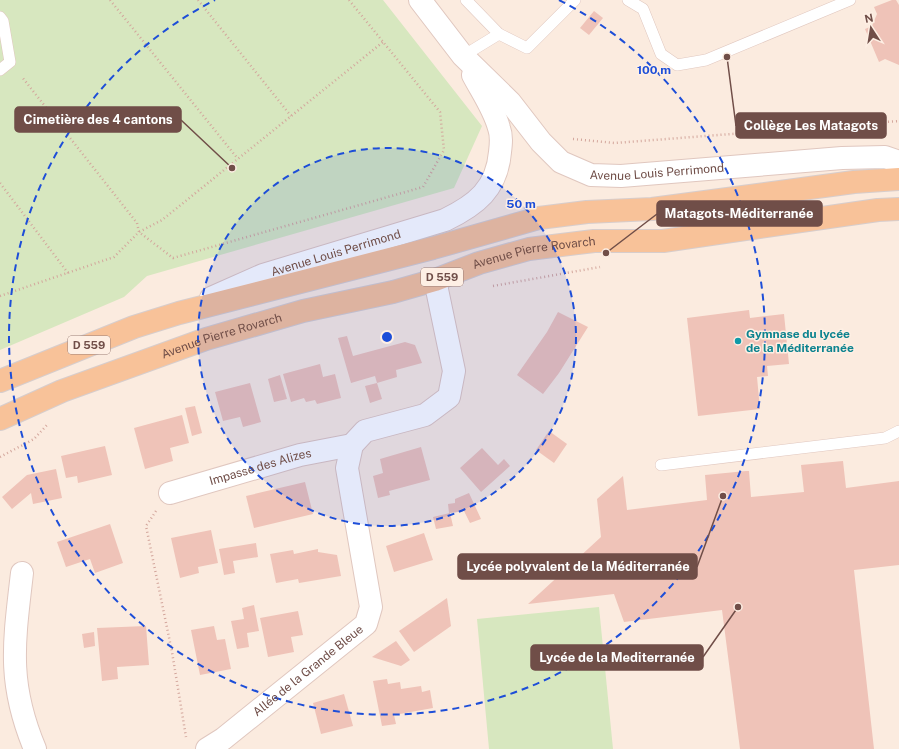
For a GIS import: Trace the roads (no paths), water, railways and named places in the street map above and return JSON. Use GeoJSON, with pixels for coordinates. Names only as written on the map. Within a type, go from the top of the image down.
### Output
{"type":"FeatureCollection","features":[{"type":"Feature","properties":{"kind":"main road","name":"D 559"},"geometry":{"type":"LineString","coordinates":[[0,381],[134,327],[179,313],[433,248],[476,234],[539,218],[587,212],[652,209],[854,182],[899,179]]}},
{"type":"Feature","properties":{"kind":"main road","name":"Avenue Pierre Rovarch"},"geometry":{"type":"LineString","coordinates":[[0,419],[62,391],[206,340],[303,311],[393,292],[435,280],[479,262],[529,249],[594,241],[663,241],[878,210],[899,209]]}},
{"type":"Feature","properties":{"kind":"street","name":"Avenue Louis Perrimond"},"geometry":{"type":"LineString","coordinates":[[420,0],[463,56],[510,102],[541,142],[561,162],[591,175],[621,176],[842,158],[886,157],[899,162]]}},
{"type":"Feature","properties":{"kind":"street","name":"Avenue Louis Perrimond"},"geometry":{"type":"LineString","coordinates":[[179,313],[263,275],[445,220],[462,212],[485,193],[493,180],[499,159],[501,138],[492,110],[463,56]]}},
{"type":"Feature","properties":{"kind":"street"},"geometry":{"type":"LineString","coordinates":[[352,445],[365,431],[425,414],[450,397],[454,371],[435,280]]}},
{"type":"Feature","properties":{"kind":"street","name":"Impasse des Alizes"},"geometry":{"type":"LineString","coordinates":[[170,493],[300,455],[352,445]]}},
{"type":"Feature","properties":{"kind":"street","name":"Allée de la Grande Bleue"},"geometry":{"type":"LineString","coordinates":[[207,749],[223,739],[366,624],[371,607],[347,468],[352,445]]}},
{"type":"Feature","properties":{"kind":"street"},"geometry":{"type":"LineString","coordinates":[[22,574],[14,644],[14,671],[18,697],[25,725],[35,749]]}},
{"type":"Feature","properties":{"kind":"lane"},"geometry":{"type":"LineString","coordinates":[[467,0],[499,34],[528,48],[575,0]]}},
{"type":"Feature","properties":{"kind":"lane"},"geometry":{"type":"LineString","coordinates":[[628,0],[643,9],[661,54],[677,65],[706,60],[850,0]]}},
{"type":"Feature","properties":{"kind":"lane"},"geometry":{"type":"LineString","coordinates":[[0,17],[3,21],[10,62],[0,70]]}},
{"type":"Feature","properties":{"kind":"lane"},"geometry":{"type":"LineString","coordinates":[[463,56],[499,34]]}},
{"type":"Feature","properties":{"kind":"lane"},"geometry":{"type":"LineString","coordinates":[[662,465],[885,438],[899,431]]}},
{"type":"Feature","properties":{"kind":"place","name":"Collège Les Matagots"},"geometry":{"type":"Point","coordinates":[727,57]}},
{"type":"Feature","properties":{"kind":"place","name":"Cimetière des 4 cantons"},"geometry":{"type":"Point","coordinates":[232,168]}},
{"type":"Feature","properties":{"kind":"place","name":"Matagots-Méditerranée"},"geometry":{"type":"Point","coordinates":[606,253]}},
{"type":"Feature","properties":{"kind":"place","name":"Gymnase du lycée de la Méditerranée"},"geometry":{"type":"Point","coordinates":[738,341]}},
{"type":"Feature","properties":{"kind":"place","name":"Lycée polyvalent de la Méditerranée"},"geometry":{"type":"Point","coordinates":[723,496]}},
{"type":"Feature","properties":{"kind":"place","name":"Lycée de la Mediterranée"},"geometry":{"type":"Point","coordinates":[738,607]}}]}
